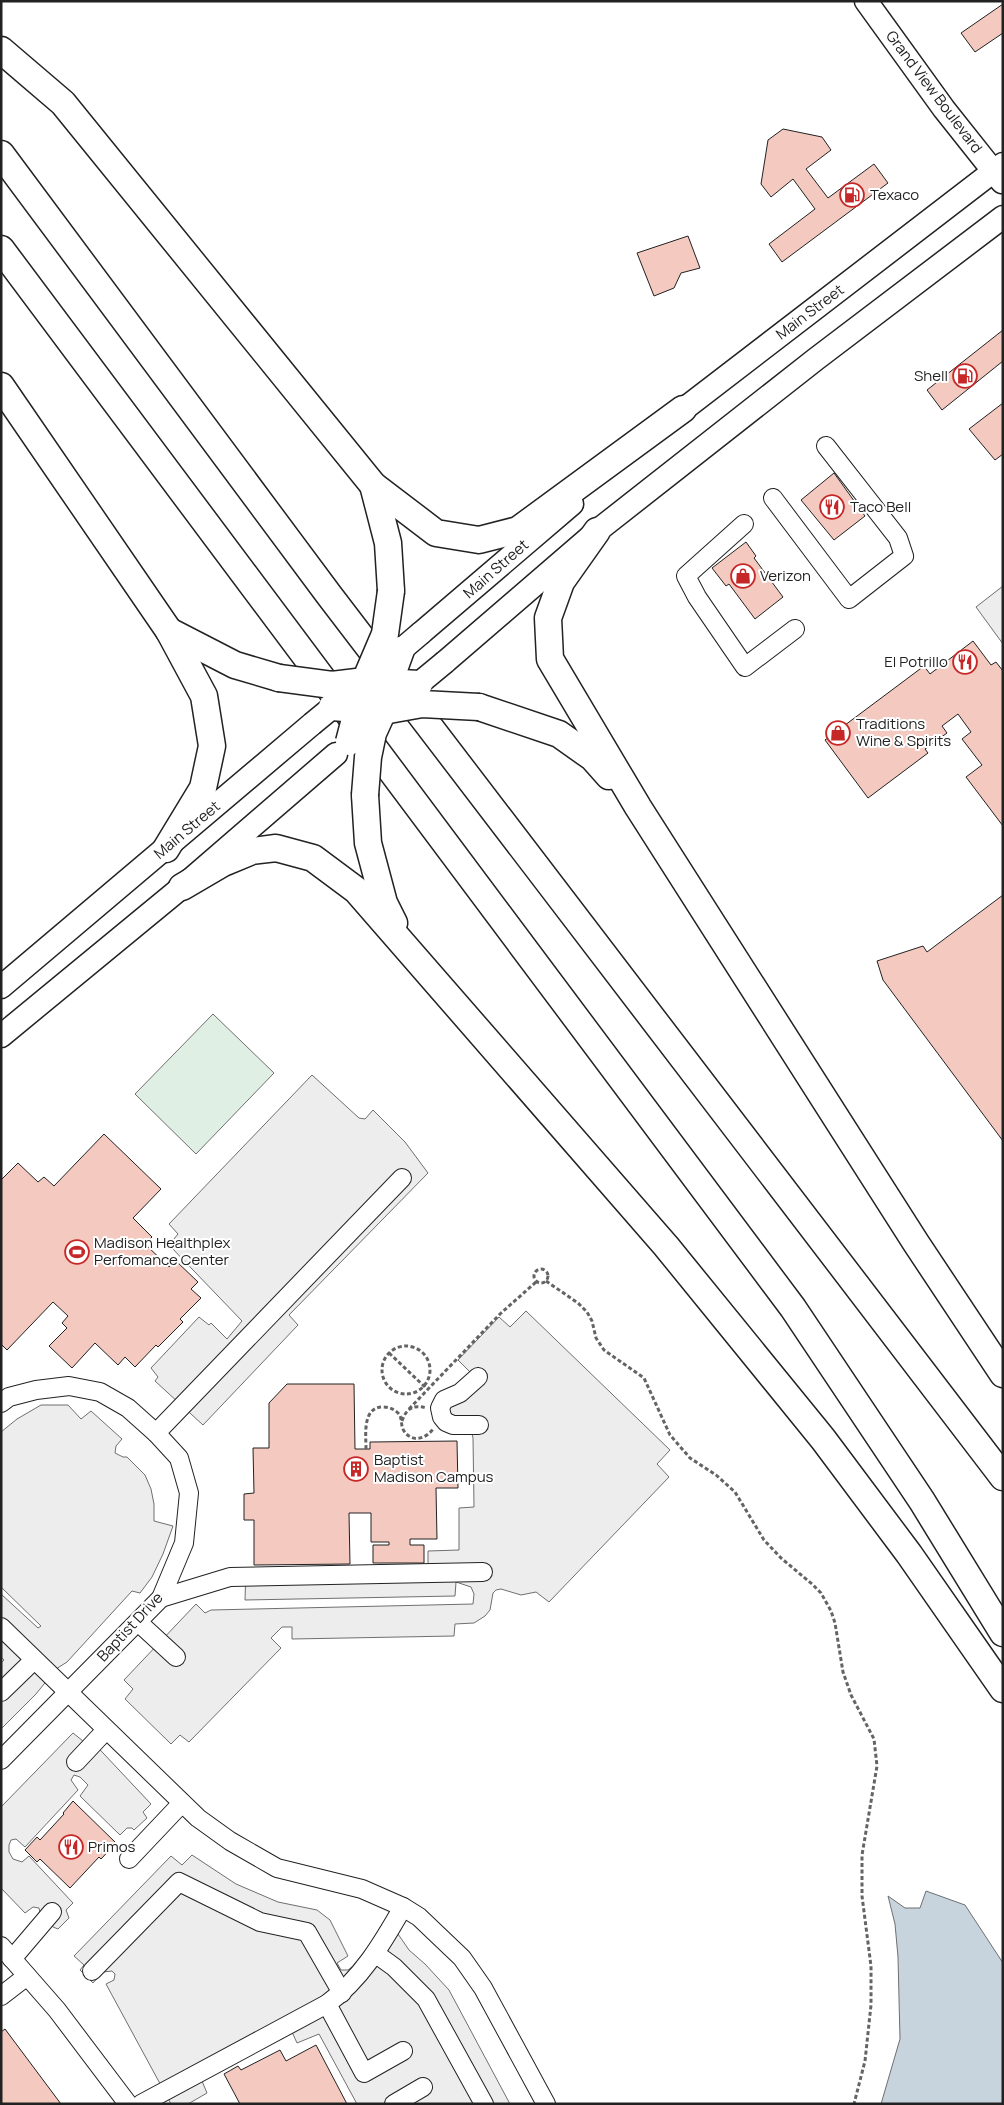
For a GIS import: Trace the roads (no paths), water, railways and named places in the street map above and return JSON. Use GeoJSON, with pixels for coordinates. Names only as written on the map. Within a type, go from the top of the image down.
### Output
{"type":"FeatureCollection","features":[{"type":"Feature","properties":{"kind":"highway"},"geometry":{"type":"LineString","coordinates":[[1,50],[64,103],[373,485],[436,533],[479,540],[518,530],[683,409]]}},
{"type":"Feature","properties":{"kind":"highway"},"geometry":{"type":"LineString","coordinates":[[1,154],[329,595],[1003,1477]]}},
{"type":"Feature","properties":{"kind":"highway"},"geometry":{"type":"LineString","coordinates":[[1,249],[793,1308],[922,1501],[1003,1633]]}},
{"type":"Feature","properties":{"kind":"highway"},"geometry":{"type":"LineString","coordinates":[[1,386],[168,632],[204,696],[212,746],[203,788],[166,849]]}},
{"type":"Feature","properties":{"kind":"highway"},"geometry":{"type":"LineString","coordinates":[[373,485],[388,542],[391,591],[386,634],[371,710],[373,733],[368,756],[365,795],[368,843],[384,903],[406,948]]}},
{"type":"Feature","properties":{"kind":"highway"},"geometry":{"type":"LineString","coordinates":[[597,531],[561,582],[548,618],[550,659],[638,807],[916,1243],[1003,1374]]}},
{"type":"Feature","properties":{"kind":"highway"},"geometry":{"type":"LineString","coordinates":[[168,632],[235,665],[279,678],[332,685],[377,682],[419,684]]}},
{"type":"Feature","properties":{"kind":"highway"},"geometry":{"type":"LineString","coordinates":[[377,682],[401,650]]}},
{"type":"Feature","properties":{"kind":"highway"},"geometry":{"type":"LineString","coordinates":[[322,716],[422,704],[479,707],[559,734],[593,758],[638,807]]}},
{"type":"Feature","properties":{"kind":"highway"},"geometry":{"type":"LineString","coordinates":[[342,748],[371,710]]}},
{"type":"Feature","properties":{"kind":"highway"},"geometry":{"type":"LineString","coordinates":[[182,887],[223,863],[252,850],[276,848],[314,858],[356,890],[666,1246],[823,1439],[909,1554],[1003,1689]]}},
{"type":"Feature","properties":{"kind":"main road","name":"Grand View Boulevard"},"geometry":{"type":"LineString","coordinates":[[866,1],[944,109],[1000,172]]}},
{"type":"Feature","properties":{"kind":"main road","name":"Main Street"},"geometry":{"type":"LineString","coordinates":[[401,650],[683,409],[1000,172]]}},
{"type":"Feature","properties":{"kind":"main road"},"geometry":{"type":"LineString","coordinates":[[371,710],[419,684],[597,531],[816,359],[1003,217]]}},
{"type":"Feature","properties":{"kind":"main road","name":"Main Street"},"geometry":{"type":"LineString","coordinates":[[1,987],[322,716],[377,682]]}},
{"type":"Feature","properties":{"kind":"main road"},"geometry":{"type":"LineString","coordinates":[[1,1036],[182,887],[342,748]]}},
{"type":"Feature","properties":{"kind":"street"},"geometry":{"type":"LineString","coordinates":[[773,498],[848,599],[904,556],[898,538],[826,446]]}},
{"type":"Feature","properties":{"kind":"street"},"geometry":{"type":"LineString","coordinates":[[744,524],[686,576],[697,597],[745,667],[795,629]]}},
{"type":"Feature","properties":{"kind":"street"},"geometry":{"type":"LineString","coordinates":[[156,1432],[402,1178]]}},
{"type":"Feature","properties":{"kind":"street"},"geometry":{"type":"LineString","coordinates":[[478,1377],[460,1393],[444,1400],[440,1408],[442,1417],[446,1422],[453,1425],[479,1425]]}},
{"type":"Feature","properties":{"kind":"street","name":"Baptist Drive"},"geometry":{"type":"LineString","coordinates":[[1,1403],[8,1397],[36,1390],[69,1386],[100,1392],[128,1408],[156,1432],[179,1458],[189,1493],[184,1543],[161,1598],[1,1760]]}},
{"type":"Feature","properties":{"kind":"street"},"geometry":{"type":"LineString","coordinates":[[161,1598],[230,1577],[483,1572]]}},
{"type":"Feature","properties":{"kind":"street"},"geometry":{"type":"LineString","coordinates":[[138,1622],[176,1657]]}},
{"type":"Feature","properties":{"kind":"street"},"geometry":{"type":"LineString","coordinates":[[1,1627],[198,1818],[230,1841],[277,1868],[362,1889],[403,1908],[432,1928],[462,1958],[483,1988],[546,2104]]}},
{"type":"Feature","properties":{"kind":"street"},"geometry":{"type":"LineString","coordinates":[[1,1692],[34,1660]]}},
{"type":"Feature","properties":{"kind":"street"},"geometry":{"type":"LineString","coordinates":[[76,1762],[106,1730]]}},
{"type":"Feature","properties":{"kind":"street"},"geometry":{"type":"LineString","coordinates":[[129,1859],[182,1803]]}},
{"type":"Feature","properties":{"kind":"street"},"geometry":{"type":"LineString","coordinates":[[92,1970],[179,1882],[260,1922],[307,1932],[342,1993]]}},
{"type":"Feature","properties":{"kind":"street"},"geometry":{"type":"LineString","coordinates":[[142,2104],[327,2004],[342,1993],[376,1954],[403,1908]]}},
{"type":"Feature","properties":{"kind":"street"},"geometry":{"type":"LineString","coordinates":[[52,1912],[7,1952],[57,2010],[128,2104]]}},
{"type":"Feature","properties":{"kind":"street"},"geometry":{"type":"LineString","coordinates":[[376,1954],[394,1967],[426,1999],[484,2104]]}},
{"type":"Feature","properties":{"kind":"street"},"geometry":{"type":"LineString","coordinates":[[1,1996],[27,1976]]}},
{"type":"Feature","properties":{"kind":"street"},"geometry":{"type":"LineString","coordinates":[[327,2004],[364,2073],[403,2051]]}},
{"type":"Feature","properties":{"kind":"street"},"geometry":{"type":"LineString","coordinates":[[394,2104],[423,2087]]}},
{"type":"Feature","properties":{"kind":"place","name":"Texaco"},"geometry":{"type":"Point","coordinates":[852,195]}},
{"type":"Feature","properties":{"kind":"place","name":"Shell"},"geometry":{"type":"Point","coordinates":[965,376]}},
{"type":"Feature","properties":{"kind":"place","name":"Taco Bell"},"geometry":{"type":"Point","coordinates":[832,507]}},
{"type":"Feature","properties":{"kind":"place","name":"Verizon"},"geometry":{"type":"Point","coordinates":[743,576]}},
{"type":"Feature","properties":{"kind":"place","name":"El Potrillo"},"geometry":{"type":"Point","coordinates":[965,662]}},
{"type":"Feature","properties":{"kind":"place","name":"Traditions Wine & Spirits"},"geometry":{"type":"Point","coordinates":[838,733]}},
{"type":"Feature","properties":{"kind":"place","name":"Madison Healthplex Perfomance Center"},"geometry":{"type":"Point","coordinates":[77,1252]}},
{"type":"Feature","properties":{"kind":"place","name":"Baptist Madison Campus"},"geometry":{"type":"Point","coordinates":[356,1469]}},
{"type":"Feature","properties":{"kind":"place","name":"Primos"},"geometry":{"type":"Point","coordinates":[71,1847]}}]}
